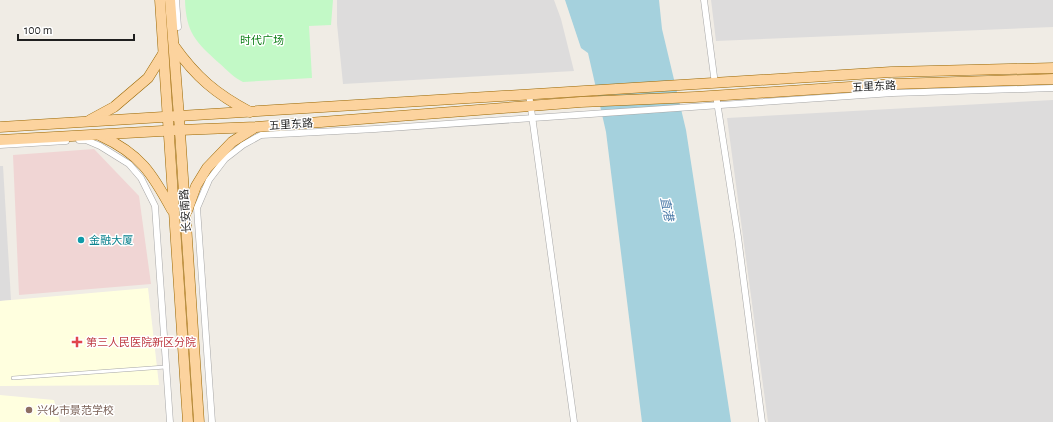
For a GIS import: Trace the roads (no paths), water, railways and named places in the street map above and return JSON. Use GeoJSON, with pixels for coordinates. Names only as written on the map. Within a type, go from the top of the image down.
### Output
{"type":"FeatureCollection","features":[{"type":"Feature","properties":{"kind":"main road","name":"长安南路"},"geometry":{"type":"LineString","coordinates":[[160,0],[188,422]]}},
{"type":"Feature","properties":{"kind":"main road","name":"长安南路"},"geometry":{"type":"LineString","coordinates":[[170,0],[199,422]]}},
{"type":"Feature","properties":{"kind":"main road"},"geometry":{"type":"LineString","coordinates":[[173,45],[191,69],[202,80],[231,102],[250,112]]}},
{"type":"Feature","properties":{"kind":"main road"},"geometry":{"type":"LineString","coordinates":[[86,122],[114,107],[148,78],[163,54]]}},
{"type":"Feature","properties":{"kind":"main road","name":"五里东路"},"geometry":{"type":"LineString","coordinates":[[0,127],[167,118],[891,72],[1053,68]]}},
{"type":"Feature","properties":{"kind":"main road","name":"五里东路"},"geometry":{"type":"LineString","coordinates":[[0,140],[168,130],[256,127],[581,102],[696,102],[716,95],[895,84],[1053,79]]}},
{"type":"Feature","properties":{"kind":"main road"},"geometry":{"type":"LineString","coordinates":[[185,217],[196,186],[207,168],[232,142],[256,127]]}},
{"type":"Feature","properties":{"kind":"main road"},"geometry":{"type":"LineString","coordinates":[[99,135],[126,149],[145,167],[161,190],[173,214]]}},
{"type":"Feature","properties":{"kind":"street"},"geometry":{"type":"LineString","coordinates":[[176,0],[178,27]]}},
{"type":"Feature","properties":{"kind":"street"},"geometry":{"type":"LineString","coordinates":[[704,0],[715,84]]}},
{"type":"Feature","properties":{"kind":"street"},"geometry":{"type":"LineString","coordinates":[[212,422],[197,208],[209,180],[225,159],[243,145],[261,135],[532,118],[696,102],[717,106],[893,93],[1053,88]]}},
{"type":"Feature","properties":{"kind":"street"},"geometry":{"type":"LineString","coordinates":[[529,94],[574,422]]}},
{"type":"Feature","properties":{"kind":"street"},"geometry":{"type":"LineString","coordinates":[[716,95],[738,237],[762,422]]}},
{"type":"Feature","properties":{"kind":"street"},"geometry":{"type":"LineString","coordinates":[[0,145],[86,140],[100,146],[129,164],[141,178],[154,206],[170,422]]}},
{"type":"Feature","properties":{"kind":"lane"},"geometry":{"type":"LineString","coordinates":[[13,378],[165,367]]}},
{"type":"Feature","properties":{"kind":"water","name":"直港"},"geometry":{"type":"Polygon","coordinates":[[[565,0],[659,0],[662,29],[686,130],[731,422],[642,422],[606,132],[588,53],[581,48],[565,0]]]}},
{"type":"Feature","properties":{"kind":"place","name":"金融大厦"},"geometry":{"type":"Point","coordinates":[81,240]}},
{"type":"Feature","properties":{"kind":"place","name":"第三人民医院新区分院"},"geometry":{"type":"Point","coordinates":[77,342]}},
{"type":"Feature","properties":{"kind":"place","name":"兴化市景范学校"},"geometry":{"type":"Point","coordinates":[29,410]}},
{"type":"Feature","properties":{"kind":"park label","name":"时代广场"},"geometry":{"type":"Point","coordinates":[262,40]}}]}
